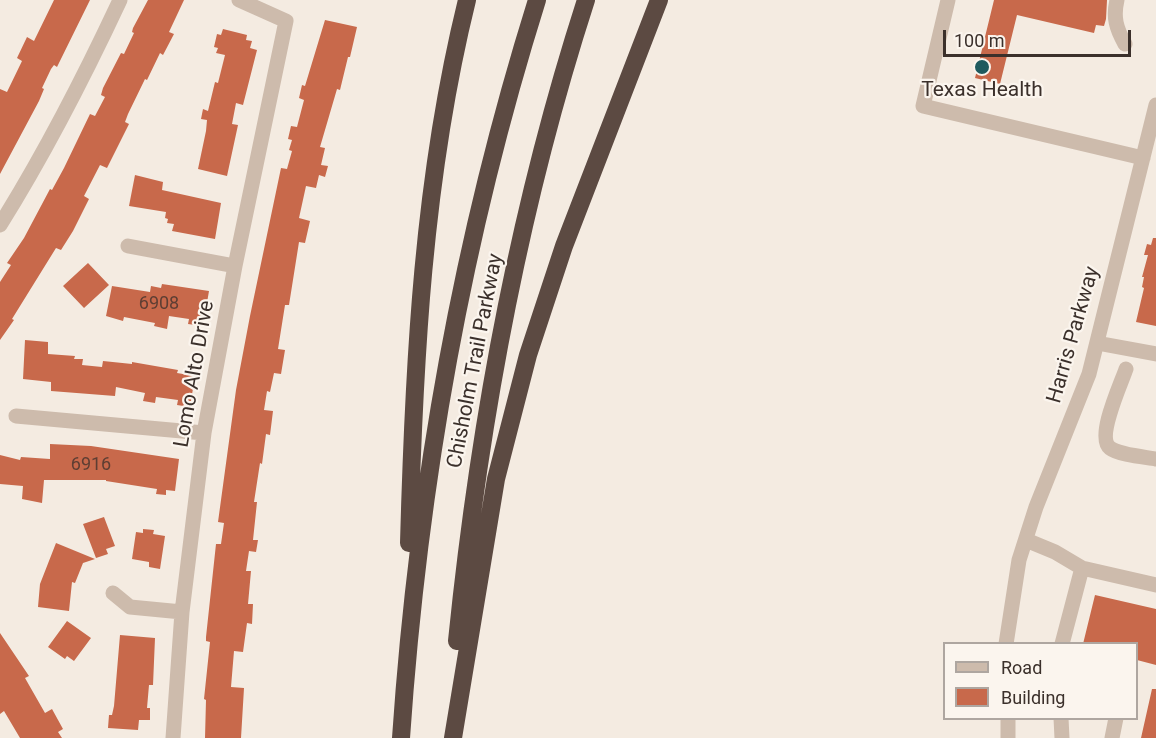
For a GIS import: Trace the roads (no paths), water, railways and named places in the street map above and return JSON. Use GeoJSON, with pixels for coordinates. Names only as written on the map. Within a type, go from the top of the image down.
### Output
{"type":"FeatureCollection","features":[{"type":"Feature","properties":{"kind":"highway"},"geometry":{"type":"LineString","coordinates":[[406,664],[412,403],[421,290],[437,154],[467,0]]}},
{"type":"Feature","properties":{"kind":"highway","name":"Chisholm Trail Parkway"},"geometry":{"type":"LineString","coordinates":[[401,738],[406,664],[431,462],[463,286],[486,179],[537,0]]}},
{"type":"Feature","properties":{"kind":"highway","name":"Chisholm Trail Parkway"},"geometry":{"type":"LineString","coordinates":[[451,738],[458,637],[477,480],[498,353],[540,162],[586,0]]}},
{"type":"Feature","properties":{"kind":"highway"},"geometry":{"type":"LineString","coordinates":[[451,738],[496,479],[528,355],[564,246],[659,0]]}},
{"type":"Feature","properties":{"kind":"street"},"geometry":{"type":"LineString","coordinates":[[0,225],[76,91],[120,0]]}},
{"type":"Feature","properties":{"kind":"street","name":"Lomo Alto Drive"},"geometry":{"type":"LineString","coordinates":[[173,738],[182,612],[204,433],[235,266],[286,21],[239,0]]}},
{"type":"Feature","properties":{"kind":"street"},"geometry":{"type":"LineString","coordinates":[[948,0],[923,106],[1143,158]]}},
{"type":"Feature","properties":{"kind":"street"},"geometry":{"type":"LineString","coordinates":[[1117,0],[1114,14],[1118,31],[1125,44]]}},
{"type":"Feature","properties":{"kind":"street","name":"Harris Parkway"},"geometry":{"type":"LineString","coordinates":[[1006,642],[1020,560],[1036,507],[1089,374],[1156,105]]}},
{"type":"Feature","properties":{"kind":"street"},"geometry":{"type":"LineString","coordinates":[[128,246],[235,266]]}},
{"type":"Feature","properties":{"kind":"street"},"geometry":{"type":"LineString","coordinates":[[1097,343],[1156,354]]}},
{"type":"Feature","properties":{"kind":"street"},"geometry":{"type":"LineString","coordinates":[[1126,369],[1105,430],[1105,442],[1116,451],[1156,459]]}},
{"type":"Feature","properties":{"kind":"street"},"geometry":{"type":"LineString","coordinates":[[16,416],[204,433]]}},
{"type":"Feature","properties":{"kind":"street"},"geometry":{"type":"LineString","coordinates":[[1026,540],[1055,552],[1082,568],[1156,585]]}},
{"type":"Feature","properties":{"kind":"street"},"geometry":{"type":"LineString","coordinates":[[1063,642],[1082,568]]}},
{"type":"Feature","properties":{"kind":"street"},"geometry":{"type":"LineString","coordinates":[[113,593],[130,607],[182,612]]}},
{"type":"Feature","properties":{"kind":"street"},"geometry":{"type":"LineString","coordinates":[[1008,720],[1008,738]]}},
{"type":"Feature","properties":{"kind":"street"},"geometry":{"type":"LineString","coordinates":[[1061,720],[1062,738]]}},
{"type":"Feature","properties":{"kind":"street"},"geometry":{"type":"LineString","coordinates":[[1112,738],[1116,720]]}},
{"type":"Feature","properties":{"kind":"place","name":"Texas Health"},"geometry":{"type":"Point","coordinates":[982,67]}}]}
